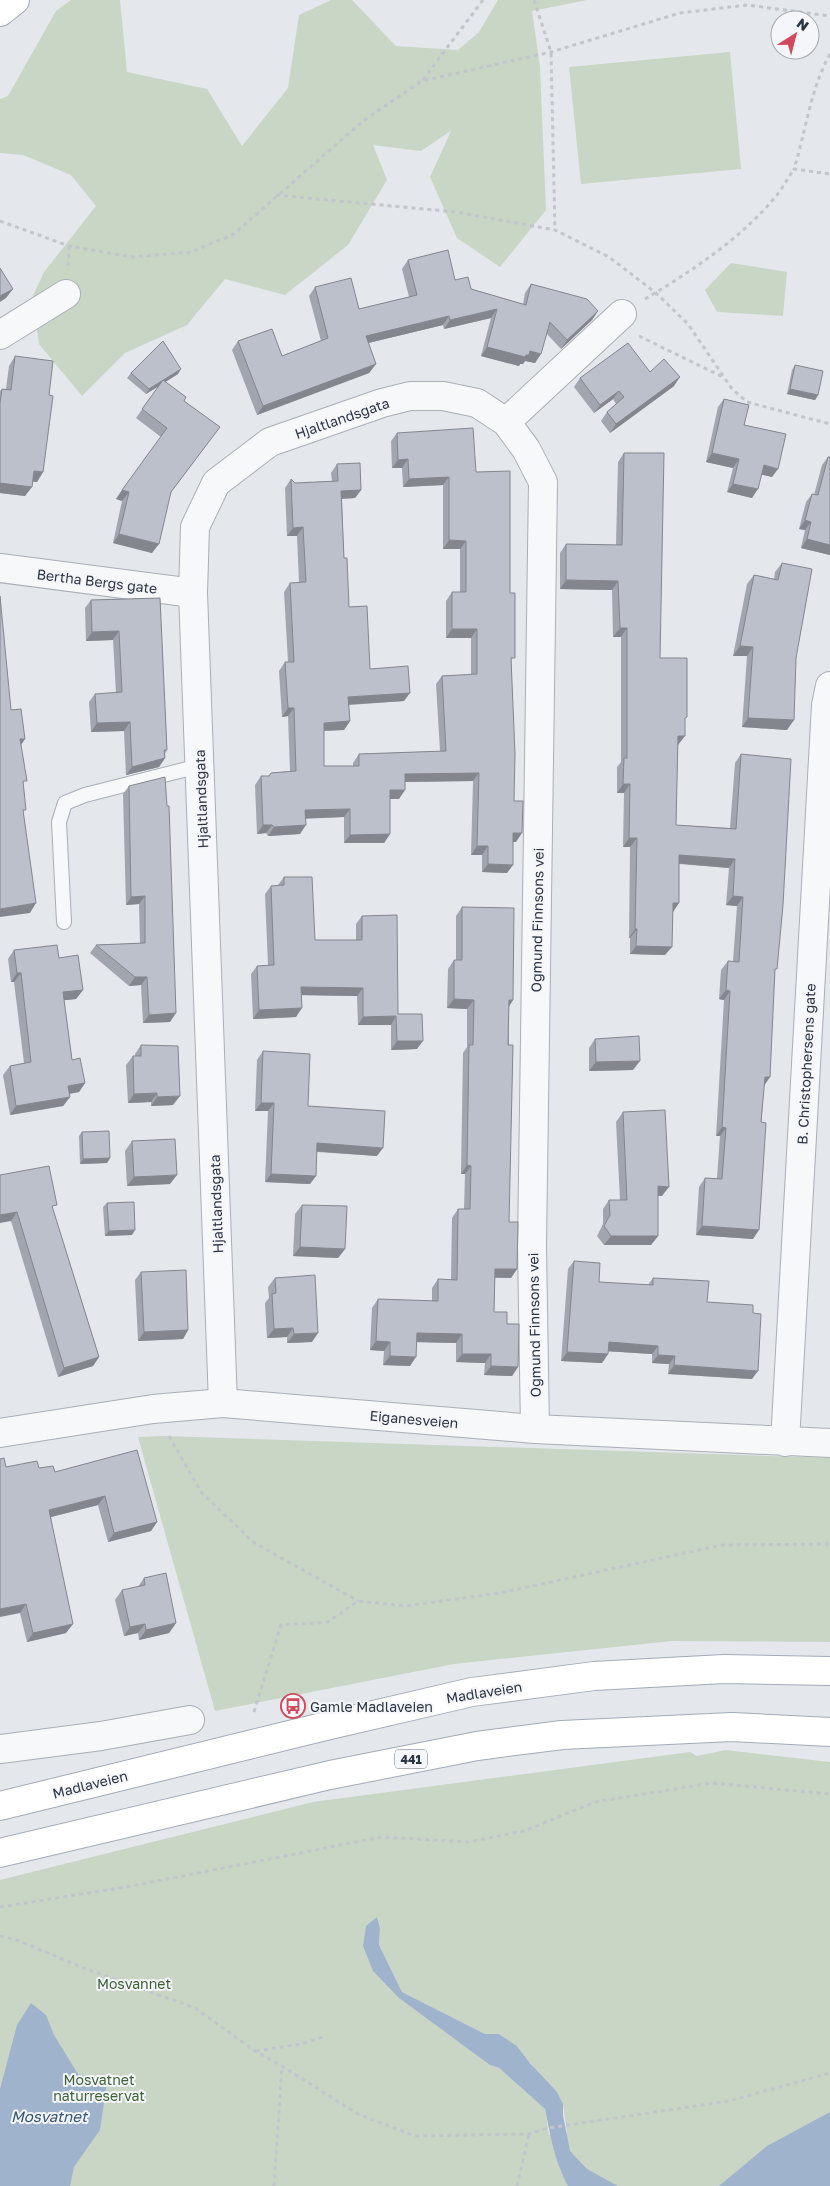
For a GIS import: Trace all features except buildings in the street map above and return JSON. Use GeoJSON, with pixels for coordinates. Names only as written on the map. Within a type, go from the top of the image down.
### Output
{"type":"FeatureCollection","features":[{"type":"Feature","properties":{"kind":"main road"},"geometry":{"type":"LineString","coordinates":[[0,12],[15,0]]}},
{"type":"Feature","properties":{"kind":"main road","name":"Madlaveien"},"geometry":{"type":"LineString","coordinates":[[0,1806],[472,1692],[594,1676],[724,1670],[830,1671]]}},
{"type":"Feature","properties":{"kind":"main road","name":"441"},"geometry":{"type":"LineString","coordinates":[[0,1853],[330,1775],[477,1746],[562,1735],[732,1727],[830,1732]]}},
{"type":"Feature","properties":{"kind":"street"},"geometry":{"type":"LineString","coordinates":[[0,335],[66,294]]}},
{"type":"Feature","properties":{"kind":"street"},"geometry":{"type":"LineString","coordinates":[[506,422],[616,319]]}},
{"type":"Feature","properties":{"kind":"street","name":"Hjaltlandsgata"},"geometry":{"type":"LineString","coordinates":[[223,1403],[193,594],[195,528],[216,483],[270,442],[382,403],[410,396],[443,396],[477,403]]}},
{"type":"Feature","properties":{"kind":"street","name":"Ogmund Finnsons vei"},"geometry":{"type":"LineString","coordinates":[[477,403],[506,422],[526,449],[543,482],[532,1246],[535,1429]]}},
{"type":"Feature","properties":{"kind":"street","name":"Bertha Bergs gate"},"geometry":{"type":"LineString","coordinates":[[0,568],[193,594]]}},
{"type":"Feature","properties":{"kind":"street","name":"B. Christophersens gate"},"geometry":{"type":"LineString","coordinates":[[785,1442],[825,715],[830,686]]}},
{"type":"Feature","properties":{"kind":"street","name":"Eiganesveien"},"geometry":{"type":"LineString","coordinates":[[0,1432],[153,1410],[223,1403],[535,1429],[830,1443]]}},
{"type":"Feature","properties":{"kind":"street"},"geometry":{"type":"LineString","coordinates":[[0,1749],[101,1736],[190,1720]]}},
{"type":"Feature","properties":{"kind":"lane"},"geometry":{"type":"LineString","coordinates":[[64,922],[59,822],[65,803],[85,795],[199,766]]}},
{"type":"Feature","properties":{"kind":"path"},"geometry":{"type":"LineString","coordinates":[[0,221],[69,246],[132,257],[191,252],[234,234],[276,195],[363,121],[422,81],[483,0]]}},
{"type":"Feature","properties":{"kind":"path"},"geometry":{"type":"LineString","coordinates":[[534,0],[551,52],[555,230]]}},
{"type":"Feature","properties":{"kind":"path"},"geometry":{"type":"LineString","coordinates":[[422,81],[551,52],[689,12],[747,5],[830,16]]}},
{"type":"Feature","properties":{"kind":"path"},"geometry":{"type":"LineString","coordinates":[[656,293],[699,265],[756,218],[777,195],[794,170],[814,91],[830,54]]}},
{"type":"Feature","properties":{"kind":"path"},"geometry":{"type":"LineString","coordinates":[[794,170],[830,174]]}},
{"type":"Feature","properties":{"kind":"path"},"geometry":{"type":"LineString","coordinates":[[276,195],[456,212],[555,230],[609,257],[656,293],[688,324],[732,389],[747,402],[830,424]]}},
{"type":"Feature","properties":{"kind":"path"},"geometry":{"type":"LineString","coordinates":[[616,319],[724,378]]}},
{"type":"Feature","properties":{"kind":"path"},"geometry":{"type":"LineString","coordinates":[[153,1410],[202,1492],[253,1542],[358,1601],[405,1606],[500,1593],[722,1545],[830,1544]]}},
{"type":"Feature","properties":{"kind":"path"},"geometry":{"type":"LineString","coordinates":[[254,1712],[281,1624],[328,1622],[358,1601]]}},
{"type":"Feature","properties":{"kind":"path"},"geometry":{"type":"LineString","coordinates":[[0,1907],[126,1887],[382,1837],[470,1842],[524,1831],[595,1802],[712,1783],[830,1794]]}},
{"type":"Feature","properties":{"kind":"path"},"geometry":{"type":"LineString","coordinates":[[0,1936],[17,1940],[81,1967],[195,2008],[255,2051],[358,2114],[415,2136],[529,2134],[569,2124],[729,2100],[830,2073]]}},
{"type":"Feature","properties":{"kind":"path"},"geometry":{"type":"LineString","coordinates":[[255,2051],[301,2044],[323,2037]]}},
{"type":"Feature","properties":{"kind":"path"},"geometry":{"type":"LineString","coordinates":[[274,2186],[282,2066]]}},
{"type":"Feature","properties":{"kind":"path"},"geometry":{"type":"LineString","coordinates":[[517,2186],[529,2134]]}},
{"type":"Feature","properties":{"kind":"green space"},"geometry":{"type":"Polygon","coordinates":[[[71,0],[120,0],[127,72],[207,89],[242,146],[288,88],[299,15],[331,0],[352,0],[396,46],[458,50],[479,32],[498,0],[587,0],[532,11],[540,67],[546,210],[500,267],[457,238],[430,177],[451,131],[421,151],[373,145],[387,180],[348,245],[285,295],[225,279],[187,325],[125,353],[82,396],[39,344],[33,296],[44,272],[96,206],[71,175],[23,155],[0,153],[0,99],[8,96],[56,11],[71,0]]]}},
{"type":"Feature","properties":{"kind":"green space"},"geometry":{"type":"Polygon","coordinates":[[[730,52],[741,169],[581,184],[569,67],[730,52]]]}},
{"type":"Feature","properties":{"kind":"green space"},"geometry":{"type":"Polygon","coordinates":[[[731,263],[787,272],[783,316],[717,312],[705,290],[731,263]]]}},
{"type":"Feature","properties":{"kind":"green space"},"geometry":{"type":"Polygon","coordinates":[[[164,1436],[830,1458],[830,1642],[672,1641],[454,1664],[215,1711],[138,1437],[164,1436]]]}},
{"type":"Feature","properties":{"kind":"green space"},"geometry":{"type":"Polygon","coordinates":[[[726,1750],[830,1762],[830,2186],[0,2186],[0,1880],[313,1802],[690,1752],[697,1756],[726,1750]],[[377,1917],[373,1971],[490,2065],[499,2068],[545,2109],[549,2135],[567,2133],[563,2104],[517,2046],[499,2034],[485,2034],[402,1992],[379,1945],[380,1928],[377,1917]]]}},
{"type":"Feature","properties":{"kind":"water"},"geometry":{"type":"Polygon","coordinates":[[[377,1917],[380,1928],[379,1945],[402,1992],[485,2034],[499,2034],[517,2046],[557,2092],[563,2104],[563,2115],[570,2151],[587,2169],[618,2186],[568,2186],[556,2157],[545,2109],[499,2068],[490,2065],[399,1998],[373,1971],[363,1946],[366,1926],[377,1917]]]}},
{"type":"Feature","properties":{"kind":"water","name":"Mosvatnet"},"geometry":{"type":"Polygon","coordinates":[[[31,2003],[46,2015],[54,2035],[78,2074],[107,2082],[100,2130],[74,2167],[70,2186],[0,2186],[0,2089],[17,2025],[31,2003]]]}},
{"type":"Feature","properties":{"kind":"water"},"geometry":{"type":"Polygon","coordinates":[[[830,2112],[830,2186],[719,2186],[767,2146],[830,2112]]]}},
{"type":"Feature","properties":{"kind":"place","name":"Gamle Madlaveien"},"geometry":{"type":"Point","coordinates":[293,1706]}},
{"type":"Feature","properties":{"kind":"park label","name":"Mosvannet"},"geometry":{"type":"Point","coordinates":[134,1983]}},
{"type":"Feature","properties":{"kind":"park label","name":"Mosvatnet naturreservat"},"geometry":{"type":"Point","coordinates":[99,2088]}}]}
